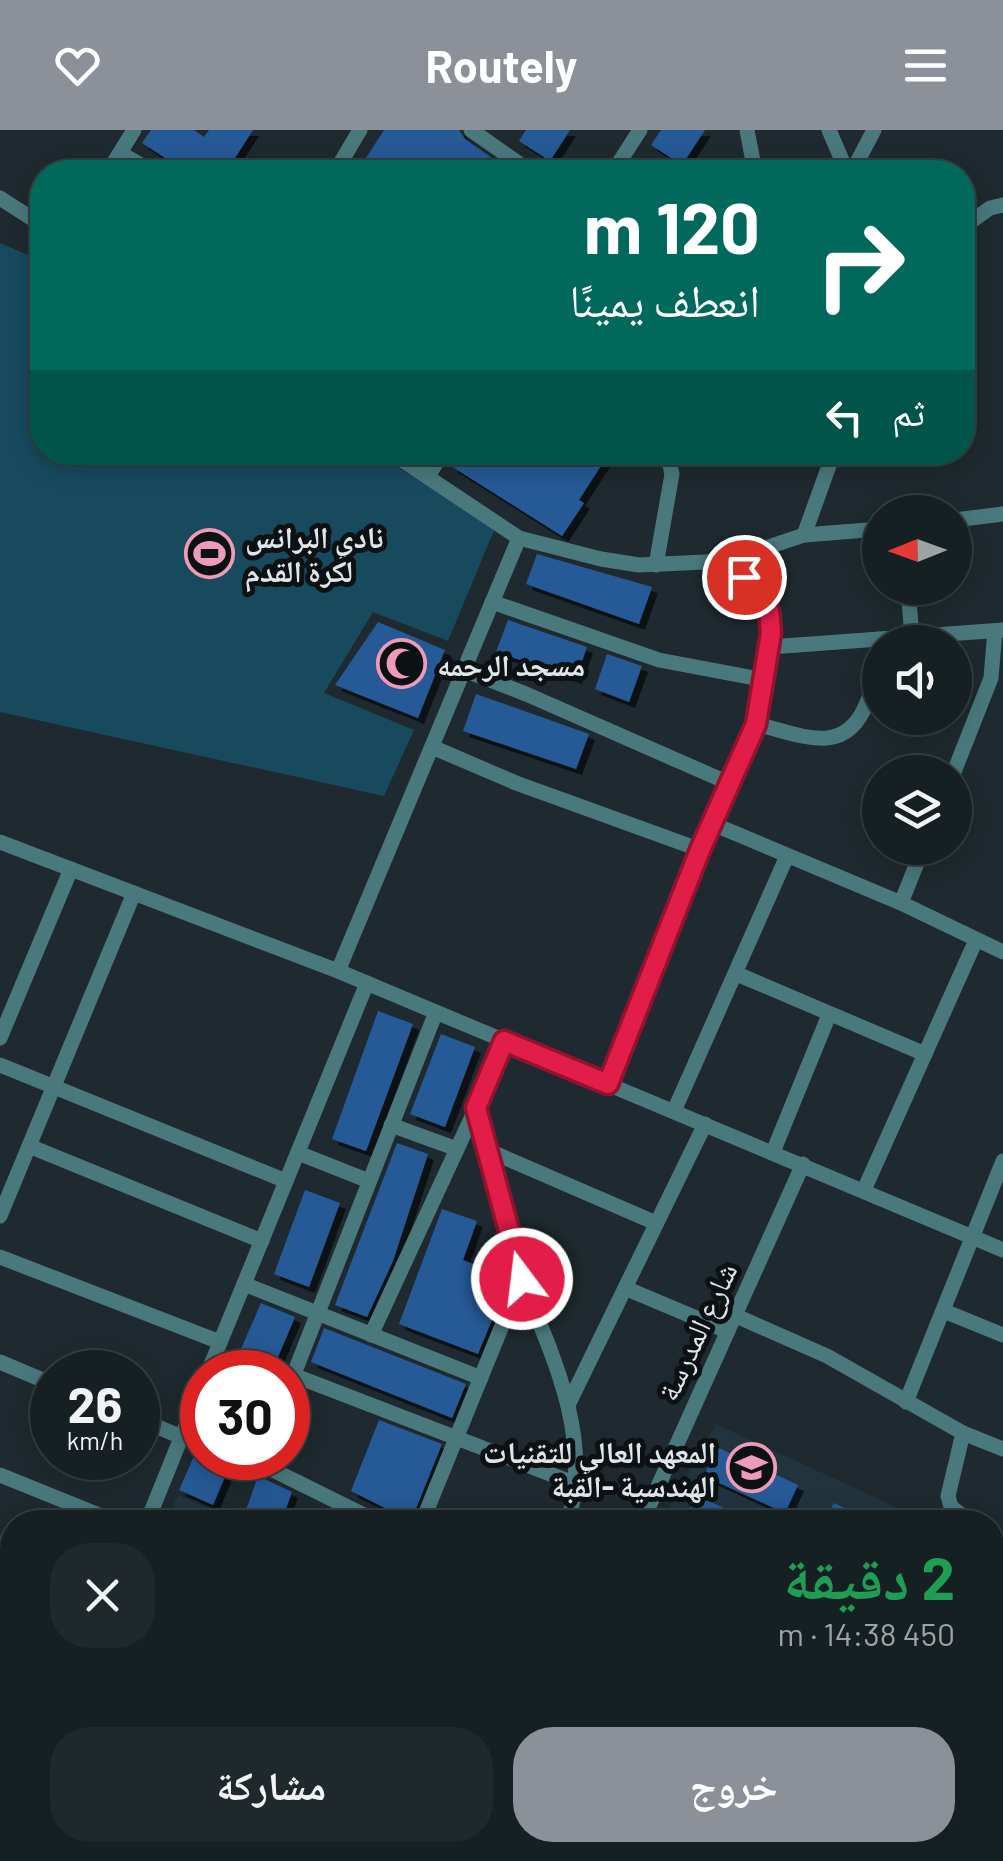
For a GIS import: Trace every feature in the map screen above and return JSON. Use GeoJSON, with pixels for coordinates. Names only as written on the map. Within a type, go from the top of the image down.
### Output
{"type":"FeatureCollection","features":[{"type":"Feature","properties":{"kind":"street"},"geometry":{"type":"LineString","coordinates":[[116,160],[134,130]]}},
{"type":"Feature","properties":{"kind":"street"},"geometry":{"type":"LineString","coordinates":[[348,160],[360,130]]}},
{"type":"Feature","properties":{"kind":"street"},"geometry":{"type":"LineString","coordinates":[[471,130],[495,137],[519,160]]}},
{"type":"Feature","properties":{"kind":"street"},"geometry":{"type":"LineString","coordinates":[[621,160],[640,130]]}},
{"type":"Feature","properties":{"kind":"street"},"geometry":{"type":"LineString","coordinates":[[746,130],[752,160]]}},
{"type":"Feature","properties":{"kind":"street"},"geometry":{"type":"LineString","coordinates":[[829,130],[843,160]]}},
{"type":"Feature","properties":{"kind":"street"},"geometry":{"type":"LineString","coordinates":[[856,160],[874,130]]}},
{"type":"Feature","properties":{"kind":"street"},"geometry":{"type":"LineString","coordinates":[[120,153],[132,160]]}},
{"type":"Feature","properties":{"kind":"street"},"geometry":{"type":"LineString","coordinates":[[0,198],[30,217]]}},
{"type":"Feature","properties":{"kind":"street"},"geometry":{"type":"LineString","coordinates":[[975,219],[990,208],[1003,205]]}},
{"type":"Feature","properties":{"kind":"street"},"geometry":{"type":"LineString","coordinates":[[411,465],[519,538],[601,559],[656,565],[727,560],[804,535],[862,530]]}},
{"type":"Feature","properties":{"kind":"street"},"geometry":{"type":"LineString","coordinates":[[428,476],[435,465]]}},
{"type":"Feature","properties":{"kind":"street"},"geometry":{"type":"LineString","coordinates":[[656,565],[672,474],[670,465]]}},
{"type":"Feature","properties":{"kind":"street"},"geometry":{"type":"LineString","coordinates":[[804,535],[829,465]]}},
{"type":"Feature","properties":{"kind":"street"},"geometry":{"type":"LineString","coordinates":[[972,518],[1003,514]]}},
{"type":"Feature","properties":{"kind":"street"},"geometry":{"type":"LineString","coordinates":[[338,971],[519,538]]}},
{"type":"Feature","properties":{"kind":"street"},"geometry":{"type":"LineString","coordinates":[[608,1084],[700,850],[756,724],[770,646],[769,611],[760,594],[727,560]]}},
{"type":"Feature","properties":{"kind":"street"},"geometry":{"type":"LineString","coordinates":[[492,602],[659,660],[765,680]]}},
{"type":"Feature","properties":{"kind":"street"},"geometry":{"type":"LineString","coordinates":[[961,755],[991,678],[999,631],[972,633]]}},
{"type":"Feature","properties":{"kind":"street"},"geometry":{"type":"LineString","coordinates":[[770,646],[862,640]]}},
{"type":"Feature","properties":{"kind":"street"},"geometry":{"type":"LineString","coordinates":[[464,670],[731,784]]}},
{"type":"Feature","properties":{"kind":"street"},"geometry":{"type":"LineString","coordinates":[[756,724],[830,738],[844,732],[862,712]]}},
{"type":"Feature","properties":{"kind":"street"},"geometry":{"type":"LineString","coordinates":[[432,748],[700,850]]}},
{"type":"Feature","properties":{"kind":"street"},"geometry":{"type":"LineString","coordinates":[[714,824],[901,902],[1000,951],[1003,933]]}},
{"type":"Feature","properties":{"kind":"street"},"geometry":{"type":"LineString","coordinates":[[0,842],[338,971],[1003,1250]]}},
{"type":"Feature","properties":{"kind":"street"},"geometry":{"type":"LineString","coordinates":[[674,1111],[788,856]]}},
{"type":"Feature","properties":{"kind":"street"},"geometry":{"type":"LineString","coordinates":[[901,902],[916,865]]}},
{"type":"Feature","properties":{"kind":"street"},"geometry":{"type":"LineString","coordinates":[[0,1038],[70,869]]}},
{"type":"Feature","properties":{"kind":"street"},"geometry":{"type":"LineString","coordinates":[[0,1216],[134,893]]}},
{"type":"Feature","properties":{"kind":"street"},"geometry":{"type":"LineString","coordinates":[[864,1190],[976,940]]}},
{"type":"Feature","properties":{"kind":"street"},"geometry":{"type":"LineString","coordinates":[[737,974],[925,1054]]}},
{"type":"Feature","properties":{"kind":"street"},"geometry":{"type":"LineString","coordinates":[[217,1350],[367,983]]}},
{"type":"Feature","properties":{"kind":"street"},"geometry":{"type":"LineString","coordinates":[[302,1350],[436,1012]]}},
{"type":"Feature","properties":{"kind":"street"},"geometry":{"type":"LineString","coordinates":[[773,1152],[829,1015]]}},
{"type":"Feature","properties":{"kind":"street"},"geometry":{"type":"LineString","coordinates":[[371,1335],[504,1041]]}},
{"type":"Feature","properties":{"kind":"street"},"geometry":{"type":"LineString","coordinates":[[0,1065],[286,1181]]}},
{"type":"Feature","properties":{"kind":"street"},"geometry":{"type":"LineString","coordinates":[[476,1108],[522,1279],[568,1402],[576,1484],[571,1510]]}},
{"type":"Feature","properties":{"kind":"street"},"geometry":{"type":"LineString","coordinates":[[568,1402],[704,1124]]}},
{"type":"Feature","properties":{"kind":"street"},"geometry":{"type":"LineString","coordinates":[[391,1125],[457,1150]]}},
{"type":"Feature","properties":{"kind":"street"},"geometry":{"type":"LineString","coordinates":[[29,1146],[262,1240]]}},
{"type":"Feature","properties":{"kind":"street"},"geometry":{"type":"LineString","coordinates":[[486,1150],[656,1222]]}},
{"type":"Feature","properties":{"kind":"street"},"geometry":{"type":"LineString","coordinates":[[298,1153],[368,1181]]}},
{"type":"Feature","properties":{"kind":"street"},"geometry":{"type":"LineString","coordinates":[[906,1402],[1003,1161]]}},
{"type":"Feature","properties":{"kind":"street","name":"شارع المدرسة"},"geometry":{"type":"LineString","coordinates":[[647,1510],[803,1164]]}},
{"type":"Feature","properties":{"kind":"street"},"geometry":{"type":"LineString","coordinates":[[0,1256],[220,1342]]}},
{"type":"Feature","properties":{"kind":"street"},"geometry":{"type":"LineString","coordinates":[[427,1510],[522,1279]]}},
{"type":"Feature","properties":{"kind":"street"},"geometry":{"type":"LineString","coordinates":[[244,1284],[481,1378]]}},
{"type":"Feature","properties":{"kind":"street"},"geometry":{"type":"LineString","coordinates":[[625,1288],[827,1356],[963,1433],[1003,1449]]}},
{"type":"Feature","properties":{"kind":"street"},"geometry":{"type":"LineString","coordinates":[[944,1311],[1003,1335]]}},
{"type":"Feature","properties":{"kind":"street"},"geometry":{"type":"LineString","coordinates":[[0,1362],[30,1375]]}},
{"type":"Feature","properties":{"kind":"street"},"geometry":{"type":"LineString","coordinates":[[310,1389],[576,1484]]}},
{"type":"Feature","properties":{"kind":"street"},"geometry":{"type":"LineString","coordinates":[[954,1510],[948,1496],[963,1433]]}},
{"type":"Feature","properties":{"kind":"street"},"geometry":{"type":"LineString","coordinates":[[152,1510],[180,1442]]}},
{"type":"Feature","properties":{"kind":"street"},"geometry":{"type":"LineString","coordinates":[[0,1475],[86,1510]]}},
{"type":"Feature","properties":{"kind":"street"},"geometry":{"type":"LineString","coordinates":[[293,1480],[354,1510]]}},
{"type":"Feature","properties":{"kind":"shaded area"},"geometry":{"type":"Polygon","coordinates":[[[0,243],[30,256],[30,465],[394,465],[495,528],[448,641],[373,612],[324,693],[414,730],[384,796],[0,712],[0,243]]]}},
{"type":"Feature","properties":{"kind":"shaded area","name":"المعهد العالي للتقنيات الهندسية -القبة"},"geometry":{"type":"Polygon","coordinates":[[[716,1424],[902,1510],[667,1510],[716,1424]]]}},
{"type":"Feature","properties":{"kind":"shaded area"},"geometry":{"type":"Polygon","coordinates":[[[178,1495],[212,1510],[171,1510],[178,1495]]]}},
{"type":"Feature","properties":{"kind":"building"},"geometry":{"type":"Polygon","coordinates":[[[151,130],[194,130],[204,137],[209,130],[253,130],[234,160],[168,160],[142,143],[151,130]]]}},
{"type":"Feature","properties":{"kind":"building"},"geometry":{"type":"Polygon","coordinates":[[[384,130],[459,130],[465,139],[495,160],[365,160],[384,130]]]}},
{"type":"Feature","properties":{"kind":"building"},"geometry":{"type":"Polygon","coordinates":[[[526,130],[570,130],[551,160],[519,141],[526,130]]]}},
{"type":"Feature","properties":{"kind":"building"},"geometry":{"type":"Polygon","coordinates":[[[661,130],[705,130],[685,160],[674,160],[651,145],[661,130]]]}},
{"type":"Feature","properties":{"kind":"building"},"geometry":{"type":"Polygon","coordinates":[[[601,465],[579,500],[584,503],[562,536],[451,466],[601,465]]]}},
{"type":"Feature","properties":{"kind":"building"},"geometry":{"type":"Polygon","coordinates":[[[537,554],[652,587],[639,624],[526,584],[537,554]]]}},
{"type":"Feature","properties":{"kind":"building"},"geometry":{"type":"Polygon","coordinates":[[[508,620],[587,647],[576,678],[496,652],[508,620]]]}},
{"type":"Feature","properties":{"kind":"building"},"geometry":{"type":"Polygon","coordinates":[[[378,622],[445,650],[418,718],[335,685],[378,622]]]}},
{"type":"Feature","properties":{"kind":"building"},"geometry":{"type":"Polygon","coordinates":[[[607,654],[642,666],[629,702],[595,689],[607,654]]]}},
{"type":"Feature","properties":{"kind":"building"},"geometry":{"type":"Polygon","coordinates":[[[476,694],[589,734],[576,769],[463,731],[476,694]]]}},
{"type":"Feature","properties":{"kind":"building"},"geometry":{"type":"Polygon","coordinates":[[[378,1011],[413,1024],[366,1151],[332,1139],[378,1011]]]}},
{"type":"Feature","properties":{"kind":"building"},"geometry":{"type":"Polygon","coordinates":[[[441,1034],[475,1047],[445,1127],[410,1114],[441,1034]]]}},
{"type":"Feature","properties":{"kind":"building"},"geometry":{"type":"Polygon","coordinates":[[[397,1143],[428,1154],[393,1261],[367,1317],[335,1305],[397,1143]]]}},
{"type":"Feature","properties":{"kind":"building"},"geometry":{"type":"Polygon","coordinates":[[[305,1190],[340,1203],[309,1287],[274,1274],[305,1190]]]}},
{"type":"Feature","properties":{"kind":"building"},"geometry":{"type":"Polygon","coordinates":[[[442,1209],[477,1221],[463,1260],[509,1278],[478,1354],[399,1324],[442,1209]]]}},
{"type":"Feature","properties":{"kind":"building"},"geometry":{"type":"Polygon","coordinates":[[[261,1303],[295,1317],[281,1350],[241,1350],[261,1303]]]}},
{"type":"Feature","properties":{"kind":"building"},"geometry":{"type":"Polygon","coordinates":[[[324,1328],[466,1384],[452,1418],[311,1362],[324,1328]]]}},
{"type":"Feature","properties":{"kind":"building"},"geometry":{"type":"Polygon","coordinates":[[[379,1420],[442,1444],[415,1510],[389,1510],[351,1491],[379,1420]]]}},
{"type":"Feature","properties":{"kind":"building"},"geometry":{"type":"Polygon","coordinates":[[[717,1447],[798,1485],[786,1510],[778,1510],[704,1476],[717,1447]]]}},
{"type":"Feature","properties":{"kind":"building"},"geometry":{"type":"Polygon","coordinates":[[[183,1480],[224,1480],[213,1505],[179,1490],[183,1480]]]}},
{"type":"Feature","properties":{"kind":"building"},"geometry":{"type":"Polygon","coordinates":[[[257,1480],[266,1480],[292,1492],[285,1510],[246,1510],[257,1480]]]}},
{"type":"Feature","properties":{"kind":"building"},"geometry":{"type":"Polygon","coordinates":[[[696,1495],[726,1509],[726,1510],[689,1510],[696,1495]]]}},
{"type":"Feature","properties":{"kind":"building"},"geometry":{"type":"Polygon","coordinates":[[[834,1503],[849,1510],[830,1510],[834,1503]]]}},
{"type":"Feature","properties":{"kind":"place","name":"نادي البرانس لكرة القدم"},"geometry":{"type":"Point","coordinates":[210,553]}},
{"type":"Feature","properties":{"kind":"place","name":"مسجد الرحمه"},"geometry":{"type":"Point","coordinates":[402,664]}},
{"type":"Feature","properties":{"kind":"place","name":"المعهد العالي للتقنيات الهندسية -القبة"},"geometry":{"type":"Point","coordinates":[751,1468]}},
{"type":"Feature","properties":{"kind":"route"},"geometry":{"type":"LineString","coordinates":[[522,1279],[476,1108],[504,1041],[608,1084],[700,850],[756,724],[771,633],[769,611],[744,577]]}}]}
